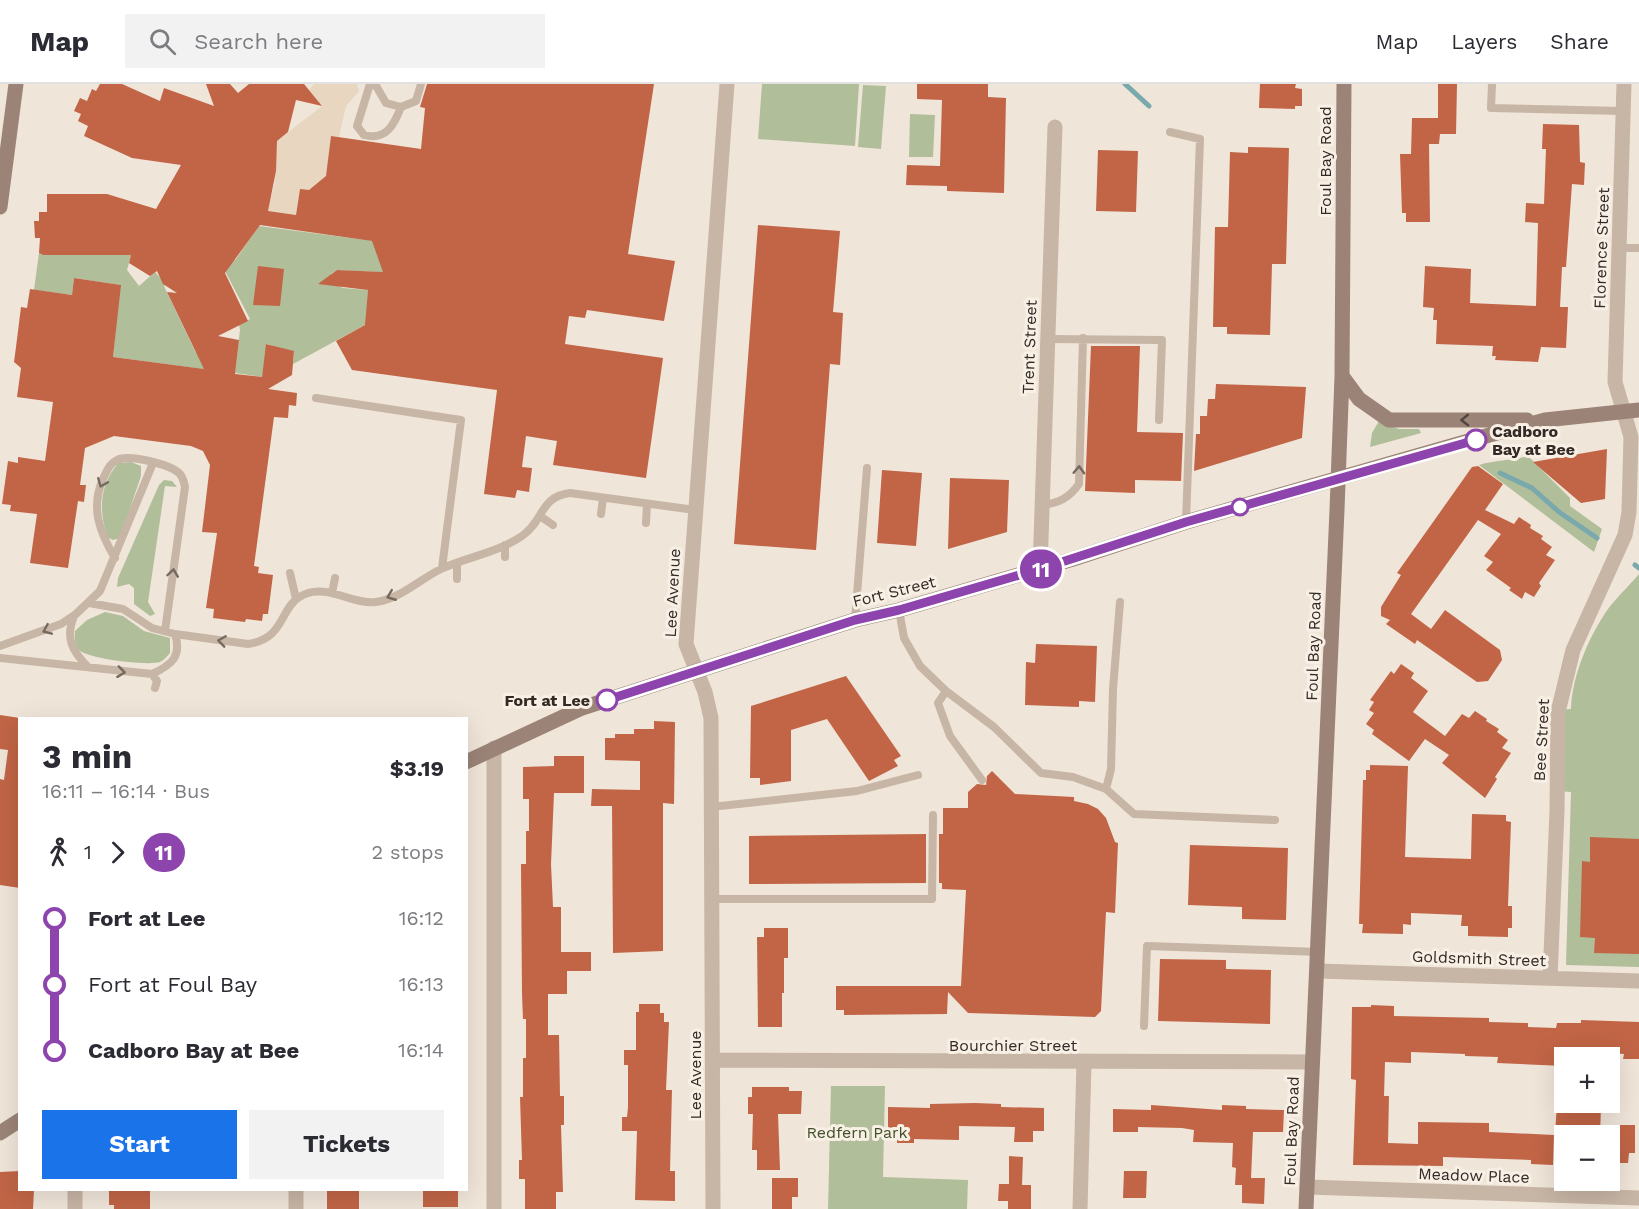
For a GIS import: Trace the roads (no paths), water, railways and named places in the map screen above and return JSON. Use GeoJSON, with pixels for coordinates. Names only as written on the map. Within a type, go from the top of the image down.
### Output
{"type":"FeatureCollection","features":[{"type":"Feature","properties":{"kind":"main road"},"geometry":{"type":"LineString","coordinates":[[0,207],[16,84]]}},
{"type":"Feature","properties":{"kind":"main road","name":"Foul Bay Road"},"geometry":{"type":"LineString","coordinates":[[1306,1209],[1319,952],[1342,376],[1344,84]]}},
{"type":"Feature","properties":{"kind":"main road"},"geometry":{"type":"LineString","coordinates":[[1342,376],[1359,399],[1389,420],[1545,420],[1632,410]]}},
{"type":"Feature","properties":{"kind":"main road","name":"Fort Street"},"geometry":{"type":"LineString","coordinates":[[468,761],[582,708],[695,670],[855,620],[899,610],[1040,569],[1186,522],[1545,420]]}},
{"type":"Feature","properties":{"kind":"main road"},"geometry":{"type":"LineString","coordinates":[[0,1133],[18,1121]]}},
{"type":"Feature","properties":{"kind":"street","name":"Lee Avenue"},"geometry":{"type":"LineString","coordinates":[[713,1209],[711,718],[705,692],[686,644],[727,84]]}},
{"type":"Feature","properties":{"kind":"street","name":"Florence Street"},"geometry":{"type":"LineString","coordinates":[[1624,84],[1615,382],[1632,410]]}},
{"type":"Feature","properties":{"kind":"street","name":"Trent Street"},"geometry":{"type":"LineString","coordinates":[[1040,569],[1055,127]]}},
{"type":"Feature","properties":{"kind":"street","name":"Bee Street"},"geometry":{"type":"LineString","coordinates":[[1550,978],[1557,811],[1558,712],[1572,650],[1625,535],[1632,410]]}},
{"type":"Feature","properties":{"kind":"street"},"geometry":{"type":"LineString","coordinates":[[494,748],[494,1209]]}},
{"type":"Feature","properties":{"kind":"street","name":"Goldsmith Street"},"geometry":{"type":"LineString","coordinates":[[1318,971],[1639,981]]}},
{"type":"Feature","properties":{"kind":"street","name":"Bourchier Street"},"geometry":{"type":"LineString","coordinates":[[713,1060],[1312,1062]]}},
{"type":"Feature","properties":{"kind":"street"},"geometry":{"type":"LineString","coordinates":[[1080,1209],[1084,1063]]}},
{"type":"Feature","properties":{"kind":"street","name":"Meadow Place"},"geometry":{"type":"LineString","coordinates":[[1307,1187],[1639,1198]]}},
{"type":"Feature","properties":{"kind":"street"},"geometry":{"type":"LineString","coordinates":[[75,1191],[75,1209]]}},
{"type":"Feature","properties":{"kind":"street"},"geometry":{"type":"LineString","coordinates":[[296,1191],[296,1209]]}},
{"type":"Feature","properties":{"kind":"lane"},"geometry":{"type":"LineString","coordinates":[[370,84],[357,126],[364,135],[376,138],[387,133],[401,107]]}},
{"type":"Feature","properties":{"kind":"lane"},"geometry":{"type":"LineString","coordinates":[[375,84],[386,103],[401,107],[416,101],[421,84]]}},
{"type":"Feature","properties":{"kind":"lane"},"geometry":{"type":"LineString","coordinates":[[1492,84],[1491,108],[1623,111]]}},
{"type":"Feature","properties":{"kind":"lane"},"geometry":{"type":"LineString","coordinates":[[1170,132],[1200,139],[1186,522]]}},
{"type":"Feature","properties":{"kind":"lane"},"geometry":{"type":"LineString","coordinates":[[1619,248],[1639,248]]}},
{"type":"Feature","properties":{"kind":"lane"},"geometry":{"type":"LineString","coordinates":[[1042,505],[1055,504],[1066,498],[1079,484],[1083,338]]}},
{"type":"Feature","properties":{"kind":"lane"},"geometry":{"type":"LineString","coordinates":[[1047,339],[1162,340],[1159,420]]}},
{"type":"Feature","properties":{"kind":"lane"},"geometry":{"type":"LineString","coordinates":[[316,398],[461,420],[442,568]]}},
{"type":"Feature","properties":{"kind":"lane"},"geometry":{"type":"LineString","coordinates":[[115,558],[102,536],[97,518],[97,499],[110,465],[117,460],[132,458],[175,471],[183,479],[185,487],[165,631]]}},
{"type":"Feature","properties":{"kind":"lane"},"geometry":{"type":"LineString","coordinates":[[0,646],[42,632],[74,616],[100,591],[153,463]]}},
{"type":"Feature","properties":{"kind":"lane"},"geometry":{"type":"LineString","coordinates":[[855,620],[867,468]]}},
{"type":"Feature","properties":{"kind":"lane"},"geometry":{"type":"LineString","coordinates":[[89,603],[123,609],[152,628],[175,634],[248,644],[260,642],[279,627],[296,599],[309,593],[332,593],[374,602],[403,591],[442,568],[504,545],[522,536],[540,516],[548,501],[562,494],[695,510]]}},
{"type":"Feature","properties":{"kind":"lane"},"geometry":{"type":"LineString","coordinates":[[601,514],[603,498]]}},
{"type":"Feature","properties":{"kind":"lane"},"geometry":{"type":"LineString","coordinates":[[646,523],[647,504]]}},
{"type":"Feature","properties":{"kind":"lane"},"geometry":{"type":"LineString","coordinates":[[540,516],[554,525]]}},
{"type":"Feature","properties":{"kind":"lane"},"geometry":{"type":"LineString","coordinates":[[504,545],[505,557]]}},
{"type":"Feature","properties":{"kind":"lane"},"geometry":{"type":"LineString","coordinates":[[457,564],[457,579]]}},
{"type":"Feature","properties":{"kind":"lane"},"geometry":{"type":"LineString","coordinates":[[290,573],[296,599]]}},
{"type":"Feature","properties":{"kind":"lane"},"geometry":{"type":"LineString","coordinates":[[332,593],[334,578]]}},
{"type":"Feature","properties":{"kind":"lane"},"geometry":{"type":"LineString","coordinates":[[1106,789],[1111,769],[1113,689],[1120,602]]}},
{"type":"Feature","properties":{"kind":"lane"},"geometry":{"type":"LineString","coordinates":[[899,610],[904,638],[910,653],[920,666],[946,691],[994,727],[1041,773],[1073,777],[1106,789],[1134,814],[1275,820]]}},
{"type":"Feature","properties":{"kind":"lane"},"geometry":{"type":"LineString","coordinates":[[74,616],[68,629],[69,640],[76,656],[88,668]]}},
{"type":"Feature","properties":{"kind":"lane"},"geometry":{"type":"LineString","coordinates":[[0,658],[88,668],[157,681],[164,668],[177,655],[178,645],[175,634]]}},
{"type":"Feature","properties":{"kind":"lane"},"geometry":{"type":"LineString","coordinates":[[946,691],[938,703],[950,736],[982,780]]}},
{"type":"Feature","properties":{"kind":"lane"},"geometry":{"type":"LineString","coordinates":[[711,807],[828,795],[918,775]]}},
{"type":"Feature","properties":{"kind":"lane"},"geometry":{"type":"LineString","coordinates":[[712,899],[932,899],[933,815]]}},
{"type":"Feature","properties":{"kind":"lane"},"geometry":{"type":"LineString","coordinates":[[1144,1026],[1147,946],[1319,952]]}},
{"type":"Feature","properties":{"kind":"waterway"},"geometry":{"type":"LineString","coordinates":[[1125,84],[1149,106]]}},
{"type":"Feature","properties":{"kind":"waterway"},"geometry":{"type":"LineString","coordinates":[[1500,473],[1532,488],[1559,512],[1597,538]]}},
{"type":"Feature","properties":{"kind":"waterway"},"geometry":{"type":"LineString","coordinates":[[1635,565],[1639,568]]}},
{"type":"Feature","properties":{"kind":"place","name":"Cadboro Bay at Bee"},"geometry":{"type":"Point","coordinates":[1476,440]}},
{"type":"Feature","properties":{"kind":"place","name":"Fort at Lee"},"geometry":{"type":"Point","coordinates":[607,700]}},
{"type":"Feature","properties":{"kind":"park label","name":"Redfern Park"},"geometry":{"type":"Point","coordinates":[857,1132]}}]}
